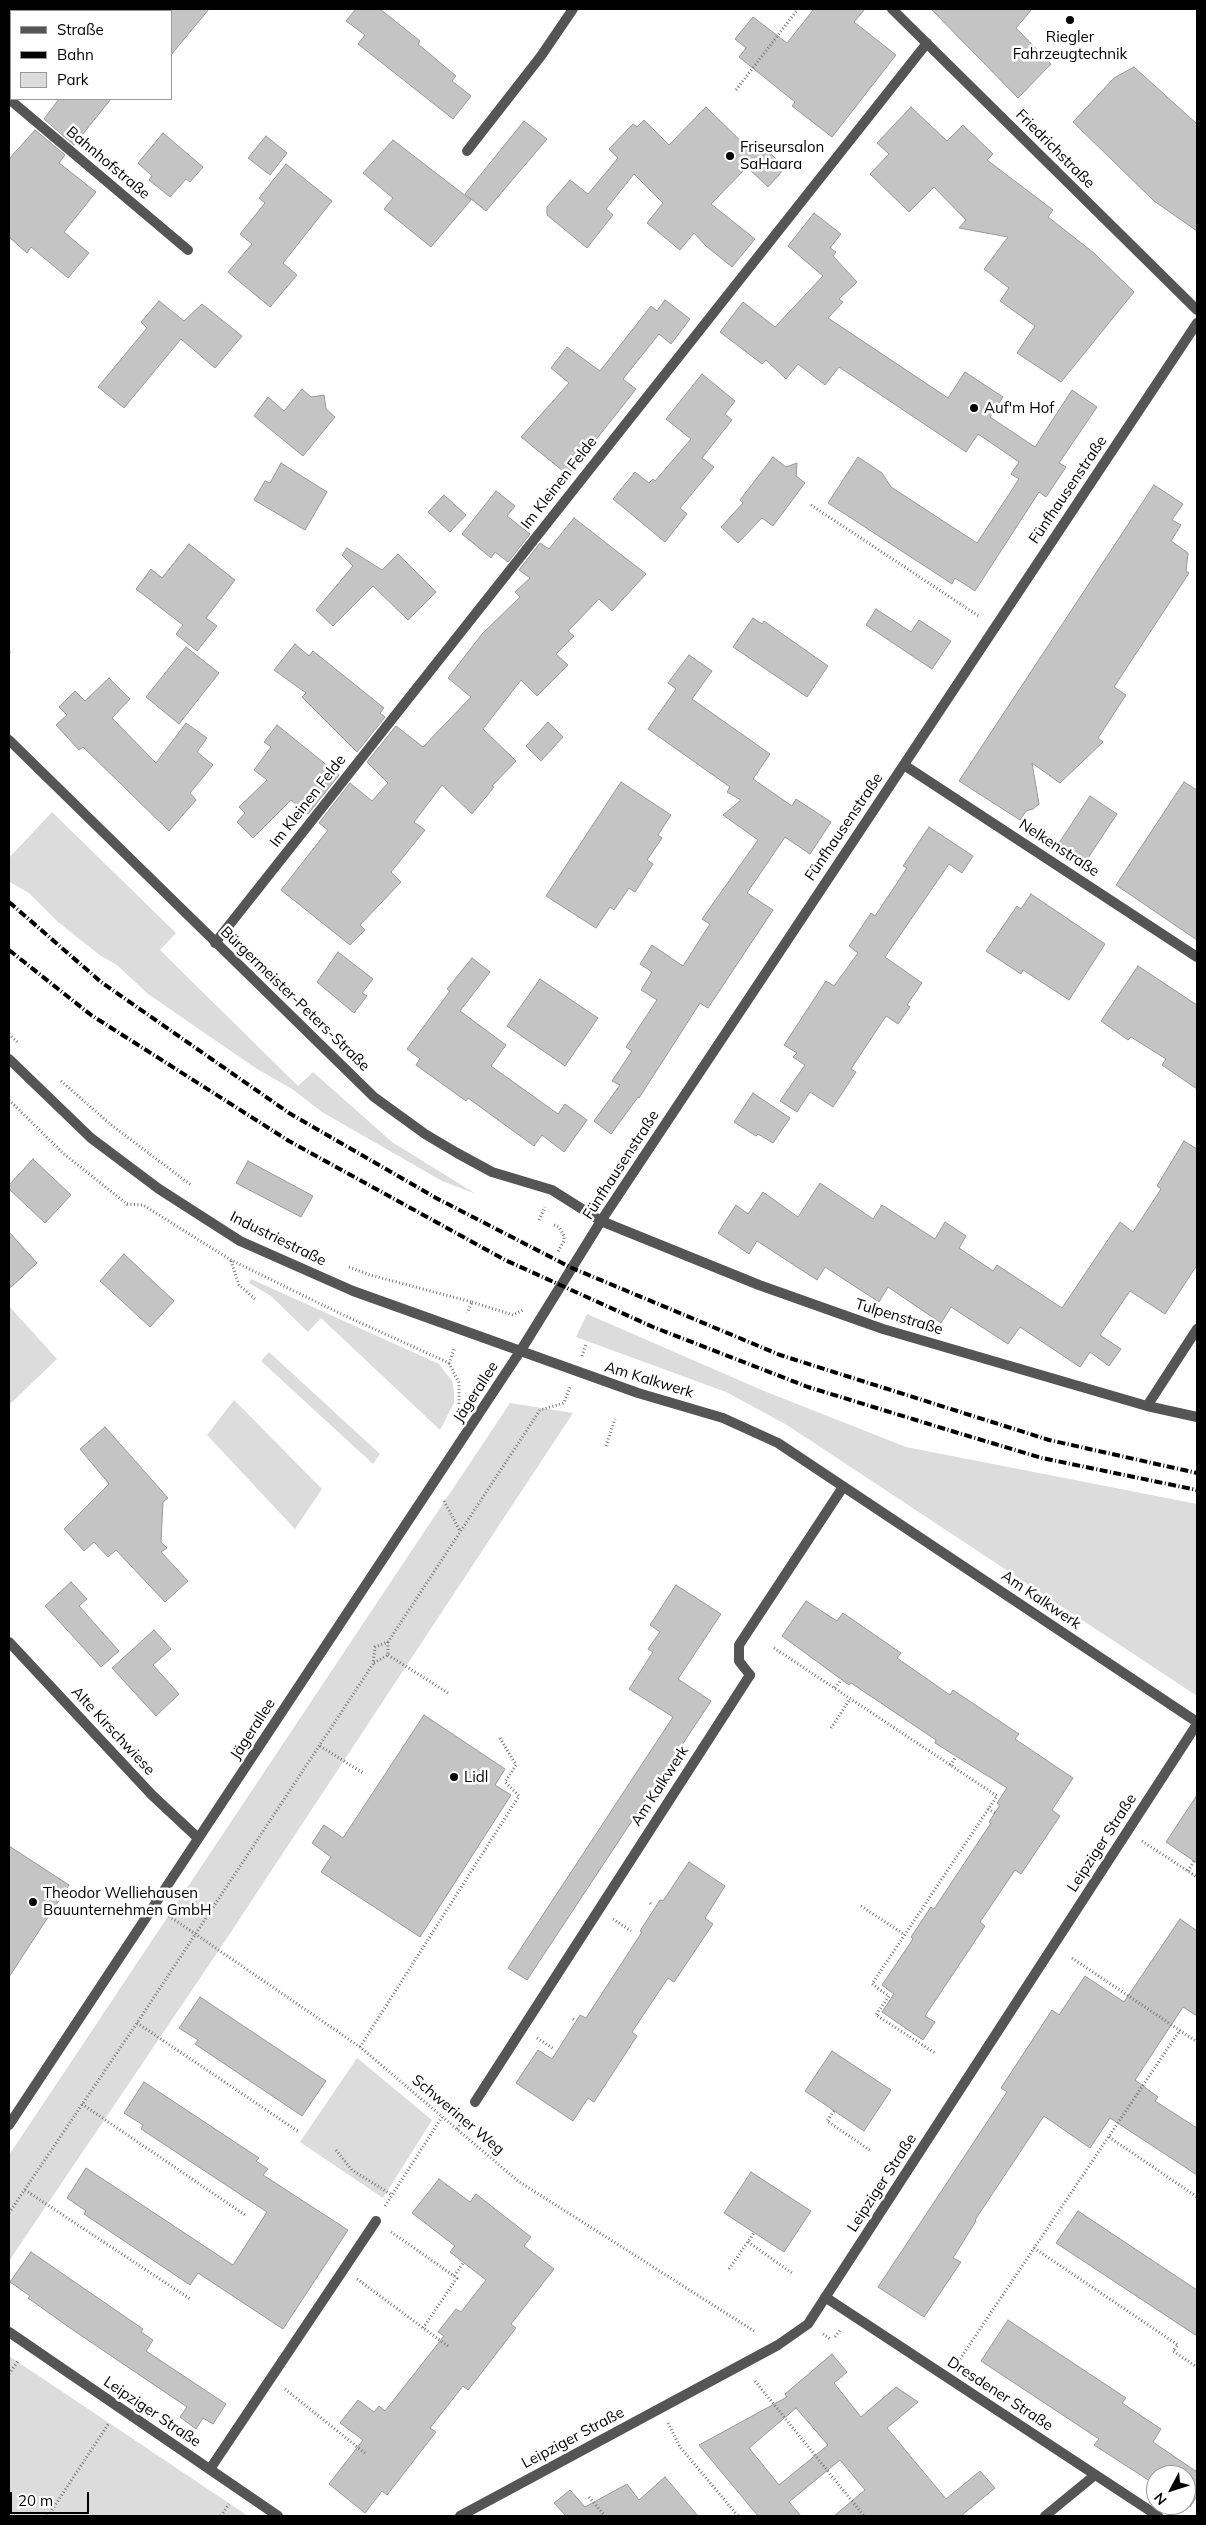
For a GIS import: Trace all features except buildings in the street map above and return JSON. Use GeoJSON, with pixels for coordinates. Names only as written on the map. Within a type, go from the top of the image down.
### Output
{"type":"FeatureCollection","features":[{"type":"Feature","properties":{"kind":"street"},"geometry":{"type":"LineString","coordinates":[[467,151],[541,56],[573,9]]}},
{"type":"Feature","properties":{"kind":"street","name":"Friedrichstraße"},"geometry":{"type":"LineString","coordinates":[[892,9],[1197,310]]}},
{"type":"Feature","properties":{"kind":"street","name":"Im Kleinen Felde"},"geometry":{"type":"LineString","coordinates":[[215,943],[927,43]]}},
{"type":"Feature","properties":{"kind":"street","name":"Bahnhofstraße"},"geometry":{"type":"LineString","coordinates":[[10,100],[188,250]]}},
{"type":"Feature","properties":{"kind":"street","name":"Fünfhausenstraße"},"geometry":{"type":"LineString","coordinates":[[521,1350],[601,1221],[1197,323]]}},
{"type":"Feature","properties":{"kind":"street","name":"Bürgermeister-Peters-Straße"},"geometry":{"type":"LineString","coordinates":[[9,740],[370,1093],[420,1132],[492,1172],[552,1190],[601,1221]]}},
{"type":"Feature","properties":{"kind":"street","name":"Nelkenstraße"},"geometry":{"type":"LineString","coordinates":[[904,765],[1197,957]]}},
{"type":"Feature","properties":{"kind":"street","name":"Industriestraße"},"geometry":{"type":"LineString","coordinates":[[9,1059],[91,1138],[159,1190],[240,1241],[353,1291],[521,1350]]}},
{"type":"Feature","properties":{"kind":"street","name":"Tulpenstraße"},"geometry":{"type":"LineString","coordinates":[[601,1221],[759,1285],[883,1329],[1147,1406],[1197,1417]]}},
{"type":"Feature","properties":{"kind":"street"},"geometry":{"type":"LineString","coordinates":[[1147,1406],[1197,1329]]}},
{"type":"Feature","properties":{"kind":"street","name":"Am Kalkwerk"},"geometry":{"type":"LineString","coordinates":[[521,1350],[576,1372],[740,1424],[778,1443],[1197,1723]]}},
{"type":"Feature","properties":{"kind":"street","name":"Jägerallee"},"geometry":{"type":"LineString","coordinates":[[9,2125],[521,1350]]}},
{"type":"Feature","properties":{"kind":"street","name":"Am Kalkwerk"},"geometry":{"type":"LineString","coordinates":[[475,2102],[750,1675],[740,1661],[739,1645],[843,1487]]}},
{"type":"Feature","properties":{"kind":"street","name":"Alte Kirschwiese"},"geometry":{"type":"LineString","coordinates":[[9,1642],[152,1795],[198,1838]]}},
{"type":"Feature","properties":{"kind":"street","name":"Leipziger Straße"},"geometry":{"type":"LineString","coordinates":[[460,2516],[778,2346],[808,2324],[1197,1723]]}},
{"type":"Feature","properties":{"kind":"street"},"geometry":{"type":"LineString","coordinates":[[210,2469],[376,2222]]}},
{"type":"Feature","properties":{"kind":"street","name":"Dresdener Straße"},"geometry":{"type":"LineString","coordinates":[[825,2297],[1158,2516]]}},
{"type":"Feature","properties":{"kind":"street","name":"Leipziger Straße"},"geometry":{"type":"LineString","coordinates":[[9,2332],[278,2516]]}},
{"type":"Feature","properties":{"kind":"street"},"geometry":{"type":"LineString","coordinates":[[1045,2516],[1095,2475]]}},
{"type":"Feature","properties":{"kind":"path"},"geometry":{"type":"LineString","coordinates":[[736,90],[798,9]]}},
{"type":"Feature","properties":{"kind":"path"},"geometry":{"type":"LineString","coordinates":[[811,505],[996,627]]}},
{"type":"Feature","properties":{"kind":"path"},"geometry":{"type":"LineString","coordinates":[[9,1034],[22,1046]]}},
{"type":"Feature","properties":{"kind":"path"},"geometry":{"type":"LineString","coordinates":[[58,1078],[110,1124],[192,1186]]}},
{"type":"Feature","properties":{"kind":"path"},"geometry":{"type":"LineString","coordinates":[[554,1225],[562,1232],[564,1241],[554,1259]]}},
{"type":"Feature","properties":{"kind":"path"},"geometry":{"type":"LineString","coordinates":[[343,1264],[370,1275],[513,1315],[525,1308]]}},
{"type":"Feature","properties":{"kind":"path"},"geometry":{"type":"LineString","coordinates":[[461,1329],[472,1302]]}},
{"type":"Feature","properties":{"kind":"path"},"geometry":{"type":"LineString","coordinates":[[388,1655],[388,1642],[540,1410],[564,1403],[576,1372]]}},
{"type":"Feature","properties":{"kind":"path"},"geometry":{"type":"LineString","coordinates":[[606,1446],[615,1419]]}},
{"type":"Feature","properties":{"kind":"path"},"geometry":{"type":"LineString","coordinates":[[433,1484],[461,1531]]}},
{"type":"Feature","properties":{"kind":"path"},"geometry":{"type":"LineString","coordinates":[[373,1664],[374,1647],[388,1642]]}},
{"type":"Feature","properties":{"kind":"path"},"geometry":{"type":"LineString","coordinates":[[774,1648],[996,1796],[872,1984],[889,1996],[876,2015],[935,2053]]}},
{"type":"Feature","properties":{"kind":"path"},"geometry":{"type":"LineString","coordinates":[[9,2213],[137,2023],[373,1664],[388,1655]]}},
{"type":"Feature","properties":{"kind":"path"},"geometry":{"type":"LineString","coordinates":[[388,1655],[448,1693]]}},
{"type":"Feature","properties":{"kind":"path"},"geometry":{"type":"LineString","coordinates":[[835,1688],[840,1680]]}},
{"type":"Feature","properties":{"kind":"path"},"geometry":{"type":"LineString","coordinates":[[831,1728],[850,1699]]}},
{"type":"Feature","properties":{"kind":"path"},"geometry":{"type":"LineString","coordinates":[[360,2047],[519,1796],[505,1782],[516,1765],[500,1738]]}},
{"type":"Feature","properties":{"kind":"path"},"geometry":{"type":"LineString","coordinates":[[320,1746],[363,1773]]}},
{"type":"Feature","properties":{"kind":"path"},"geometry":{"type":"LineString","coordinates":[[950,1765],[956,1757]]}},
{"type":"Feature","properties":{"kind":"path"},"geometry":{"type":"LineString","coordinates":[[988,1809],[995,1813]]}},
{"type":"Feature","properties":{"kind":"path"},"geometry":{"type":"LineString","coordinates":[[1128,1831],[1197,1877]]}},
{"type":"Feature","properties":{"kind":"path"},"geometry":{"type":"LineString","coordinates":[[1188,1871],[1194,1861]]}},
{"type":"Feature","properties":{"kind":"path","name":"Schweriner Weg"},"geometry":{"type":"LineString","coordinates":[[154,1906],[360,2047],[518,2181],[754,2331]]}},
{"type":"Feature","properties":{"kind":"path"},"geometry":{"type":"LineString","coordinates":[[861,1906],[904,1935]]}},
{"type":"Feature","properties":{"kind":"path"},"geometry":{"type":"LineString","coordinates":[[911,1926],[916,1929]]}},
{"type":"Feature","properties":{"kind":"path"},"geometry":{"type":"LineString","coordinates":[[1072,1958],[1197,2042]]}},
{"type":"Feature","properties":{"kind":"path"},"geometry":{"type":"LineString","coordinates":[[137,2023],[299,2132]]}},
{"type":"Feature","properties":{"kind":"path"},"geometry":{"type":"LineString","coordinates":[[947,2378],[1180,2030]]}},
{"type":"Feature","properties":{"kind":"path"},"geometry":{"type":"LineString","coordinates":[[82,2104],[245,2215]]}},
{"type":"Feature","properties":{"kind":"path"},"geometry":{"type":"LineString","coordinates":[[834,2111],[828,2121],[871,2152]]}},
{"type":"Feature","properties":{"kind":"path"},"geometry":{"type":"LineString","coordinates":[[423,2328],[457,2278],[376,2222],[442,2117]]}},
{"type":"Feature","properties":{"kind":"path"},"geometry":{"type":"LineString","coordinates":[[1108,2137],[1197,2197]]}},
{"type":"Feature","properties":{"kind":"path"},"geometry":{"type":"LineString","coordinates":[[336,2150],[352,2170],[392,2195]]}},
{"type":"Feature","properties":{"kind":"path"},"geometry":{"type":"LineString","coordinates":[[25,2190],[190,2299]]}},
{"type":"Feature","properties":{"kind":"path"},"geometry":{"type":"LineString","coordinates":[[729,2269],[754,2233]]}},
{"type":"Feature","properties":{"kind":"path"},"geometry":{"type":"LineString","coordinates":[[748,2242],[792,2273]]}},
{"type":"Feature","properties":{"kind":"path"},"geometry":{"type":"LineString","coordinates":[[1034,2248],[1178,2344],[1174,2351],[1197,2367]]}},
{"type":"Feature","properties":{"kind":"path"},"geometry":{"type":"LineString","coordinates":[[454,2276],[464,2262]]}},
{"type":"Feature","properties":{"kind":"path"},"geometry":{"type":"LineString","coordinates":[[344,2269],[449,2347]]}},
{"type":"Feature","properties":{"kind":"path"},"geometry":{"type":"LineString","coordinates":[[271,2378],[366,2454]]}},
{"type":"Feature","properties":{"kind":"path"},"geometry":{"type":"LineString","coordinates":[[755,2381],[864,2516]]}},
{"type":"Feature","properties":{"kind":"path"},"geometry":{"type":"LineString","coordinates":[[48,2516],[119,2408]]}},
{"type":"Feature","properties":{"kind":"path"},"geometry":{"type":"LineString","coordinates":[[680,2446],[738,2516]]}},
{"type":"Feature","properties":{"kind":"path"},"geometry":{"type":"LineString","coordinates":[[589,2497],[605,2516]]}},
{"type":"Feature","properties":{"kind":"green space"},"geometry":{"type":"Polygon","coordinates":[[[52,812],[176,933],[160,950],[298,1086],[313,1072],[392,1142],[476,1194],[442,1181],[322,1112],[292,1089],[257,1069],[148,994],[117,965],[101,956],[58,922],[29,893],[10,882],[9,858],[52,812]]]}},
{"type":"Feature","properties":{"kind":"green space"},"geometry":{"type":"Polygon","coordinates":[[[251,1279],[439,1364],[452,1381],[454,1392],[454,1403],[440,1430],[321,1318],[308,1332],[271,1296],[249,1283],[251,1279]]]}},
{"type":"Feature","properties":{"kind":"green space"},"geometry":{"type":"Polygon","coordinates":[[[9,1306],[57,1359],[9,1405],[9,1306]]]}},
{"type":"Feature","properties":{"kind":"green space"},"geometry":{"type":"Polygon","coordinates":[[[587,1314],[764,1391],[906,1447],[1197,1504],[1197,1696],[787,1425],[726,1392],[576,1337],[587,1314]]]}},
{"type":"Feature","properties":{"kind":"green space"},"geometry":{"type":"Polygon","coordinates":[[[269,1352],[380,1454],[373,1464],[261,1361],[269,1352]]]}},
{"type":"Feature","properties":{"kind":"green space"},"geometry":{"type":"Polygon","coordinates":[[[234,1400],[322,1489],[295,1529],[207,1435],[234,1400]]]}},
{"type":"Feature","properties":{"kind":"green space"},"geometry":{"type":"Polygon","coordinates":[[[510,1403],[573,1413],[223,1944],[9,2261],[9,2155],[510,1403]]]}},
{"type":"Feature","properties":{"kind":"green space"},"geometry":{"type":"Polygon","coordinates":[[[357,2058],[432,2120],[383,2198],[300,2142],[357,2058]]]}},
{"type":"Feature","properties":{"kind":"green space"},"geometry":{"type":"Polygon","coordinates":[[[9,2356],[248,2516],[9,2516],[9,2356]]]}},
{"type":"Feature","properties":{"kind":"railway"},"geometry":{"type":"LineString","coordinates":[[9,902],[101,982],[289,1113],[436,1198],[572,1268],[780,1355],[1049,1440],[1197,1473]]}},
{"type":"Feature","properties":{"kind":"railway"},"geometry":{"type":"LineString","coordinates":[[9,950],[91,1015],[289,1141],[505,1260],[653,1327],[808,1387],[1042,1458],[1197,1490]]}},
{"type":"Feature","properties":{"kind":"place","name":"Riegler Fahrzeugtechnik"},"geometry":{"type":"Point","coordinates":[1070,20]}},
{"type":"Feature","properties":{"kind":"place","name":"Friseursalon SaHaara"},"geometry":{"type":"Point","coordinates":[730,156]}},
{"type":"Feature","properties":{"kind":"place","name":"Auf'm Hof"},"geometry":{"type":"Point","coordinates":[974,408]}},
{"type":"Feature","properties":{"kind":"place","name":"Lidl"},"geometry":{"type":"Point","coordinates":[454,1777]}},
{"type":"Feature","properties":{"kind":"place","name":"Theodor Welliehausen Bauunternehmen GmbH"},"geometry":{"type":"Point","coordinates":[33,1902]}}]}
